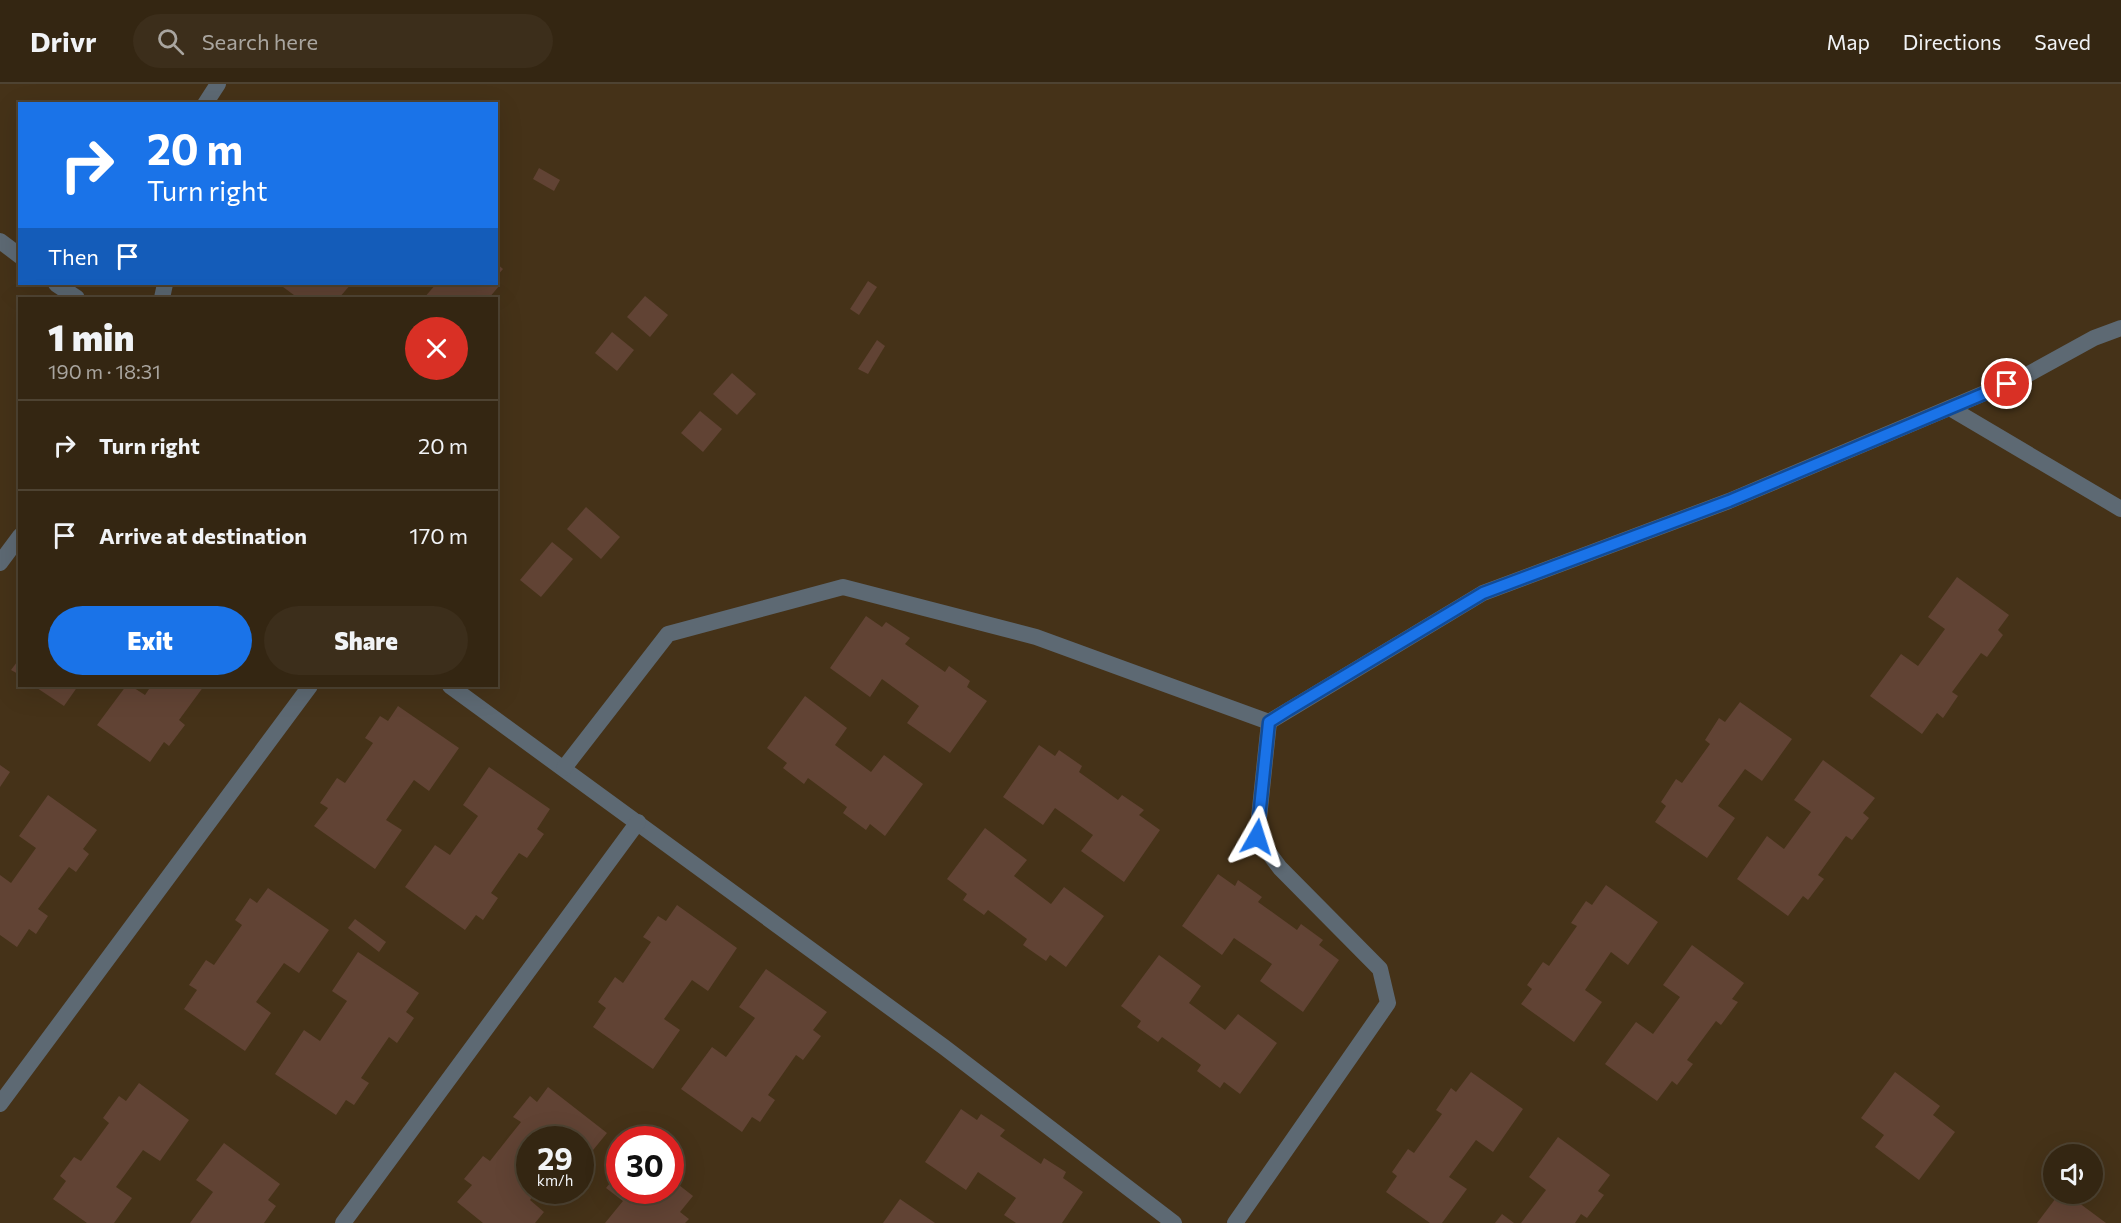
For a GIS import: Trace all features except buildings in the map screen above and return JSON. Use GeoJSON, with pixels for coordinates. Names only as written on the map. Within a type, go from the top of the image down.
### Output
{"type":"FeatureCollection","features":[{"type":"Feature","properties":{"kind":"street"},"geometry":{"type":"LineString","coordinates":[[206,102],[218,84]]}},
{"type":"Feature","properties":{"kind":"street"},"geometry":{"type":"LineString","coordinates":[[0,241],[18,254]]}},
{"type":"Feature","properties":{"kind":"street"},"geometry":{"type":"LineString","coordinates":[[58,285],[75,297]]}},
{"type":"Feature","properties":{"kind":"street"},"geometry":{"type":"LineString","coordinates":[[1269,722],[1483,593],[1729,501],[2025,376],[2094,338],[2121,328]]}},
{"type":"Feature","properties":{"kind":"street"},"geometry":{"type":"LineString","coordinates":[[1950,408],[2121,509]]}},
{"type":"Feature","properties":{"kind":"street"},"geometry":{"type":"LineString","coordinates":[[0,562],[18,539]]}},
{"type":"Feature","properties":{"kind":"street"},"geometry":{"type":"LineString","coordinates":[[564,768],[668,634],[843,587],[1036,637],[1269,722]]}},
{"type":"Feature","properties":{"kind":"street"},"geometry":{"type":"LineString","coordinates":[[0,1104],[309,687]]}},
{"type":"Feature","properties":{"kind":"street"},"geometry":{"type":"LineString","coordinates":[[451,687],[944,1047],[1174,1223]]}},
{"type":"Feature","properties":{"kind":"street"},"geometry":{"type":"LineString","coordinates":[[1235,1223],[1388,1003],[1380,969],[1280,868],[1257,837],[1269,722]]}},
{"type":"Feature","properties":{"kind":"street"},"geometry":{"type":"LineString","coordinates":[[343,1223],[638,822]]}},
{"type":"Feature","properties":{"kind":"route"},"geometry":{"type":"LineString","coordinates":[[1257,837],[1269,722],[1288,710],[1483,593],[1729,501],[2007,384]]}}]}
